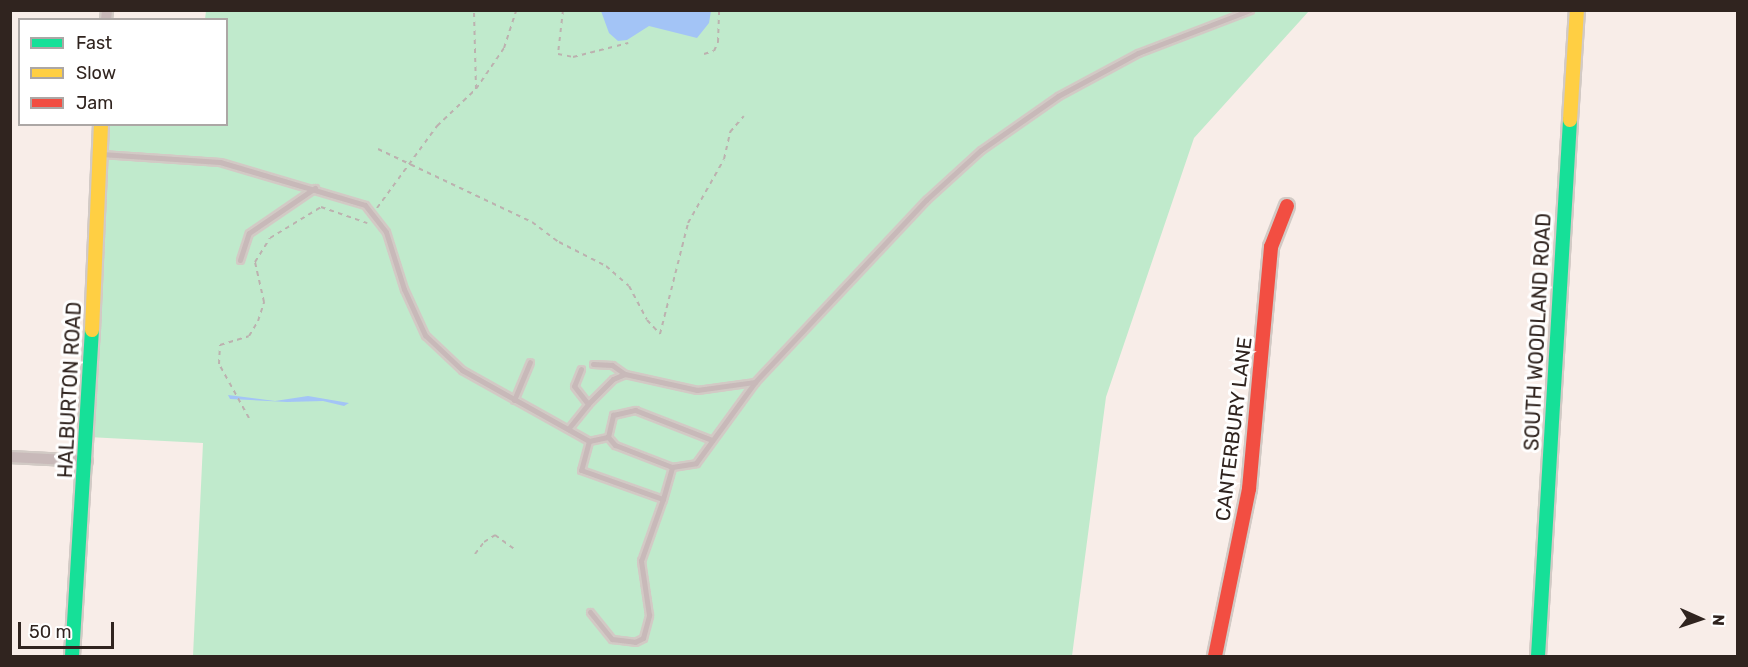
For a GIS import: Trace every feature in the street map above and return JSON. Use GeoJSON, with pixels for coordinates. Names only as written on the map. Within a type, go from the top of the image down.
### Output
{"type":"FeatureCollection","features":[{"type":"Feature","properties":{"kind":"street","name":"SOUTH WOODLAND ROAD"},"geometry":{"type":"LineString","coordinates":[[1538,657],[1577,10]]}},
{"type":"Feature","properties":{"kind":"street","name":"HALBURTON ROAD"},"geometry":{"type":"LineString","coordinates":[[72,657],[87,461],[101,126]]}},
{"type":"Feature","properties":{"kind":"street","name":"CANTERBURY LANE"},"geometry":{"type":"LineString","coordinates":[[1215,657],[1250,489],[1271,247],[1287,206]]}},
{"type":"Feature","properties":{"kind":"street"},"geometry":{"type":"LineString","coordinates":[[10,457],[87,461]]}},
{"type":"Feature","properties":{"kind":"lane"},"geometry":{"type":"LineString","coordinates":[[608,436],[620,448],[672,467],[696,463],[755,382],[926,200],[981,150],[1058,96],[1138,53],[1250,10]]}},
{"type":"Feature","properties":{"kind":"lane"},"geometry":{"type":"LineString","coordinates":[[99,154],[194,158],[351,198],[374,212],[386,232],[404,290],[425,335],[462,370],[589,441],[608,436]]}},
{"type":"Feature","properties":{"kind":"lane"},"geometry":{"type":"LineString","coordinates":[[240,260],[249,233],[315,188]]}},
{"type":"Feature","properties":{"kind":"lane"},"geometry":{"type":"LineString","coordinates":[[514,400],[530,362]]}},
{"type":"Feature","properties":{"kind":"lane"},"geometry":{"type":"LineString","coordinates":[[593,364],[612,366],[625,374],[697,390],[755,382]]}},
{"type":"Feature","properties":{"kind":"lane"},"geometry":{"type":"LineString","coordinates":[[581,369],[574,386],[588,404]]}},
{"type":"Feature","properties":{"kind":"lane"},"geometry":{"type":"LineString","coordinates":[[568,429],[588,404],[613,379],[625,374]]}},
{"type":"Feature","properties":{"kind":"lane"},"geometry":{"type":"LineString","coordinates":[[608,436],[613,415],[635,410],[712,440]]}},
{"type":"Feature","properties":{"kind":"lane"},"geometry":{"type":"LineString","coordinates":[[589,441],[580,470],[663,499]]}},
{"type":"Feature","properties":{"kind":"lane"},"geometry":{"type":"LineString","coordinates":[[590,612],[612,639],[635,642],[643,638],[649,615],[641,561],[672,467]]}},
{"type":"Feature","properties":{"kind":"path"},"geometry":{"type":"LineString","coordinates":[[474,10],[476,89]]}},
{"type":"Feature","properties":{"kind":"path"},"geometry":{"type":"LineString","coordinates":[[249,418],[219,364],[220,345],[249,336],[258,321],[264,302],[255,262],[270,238],[321,207],[340,211],[366,224],[437,126],[476,89],[504,48],[516,10]]}},
{"type":"Feature","properties":{"kind":"path"},"geometry":{"type":"LineString","coordinates":[[563,10],[558,54],[573,57],[628,43]]}},
{"type":"Feature","properties":{"kind":"path"},"geometry":{"type":"LineString","coordinates":[[704,54],[714,51],[718,42],[719,10]]}},
{"type":"Feature","properties":{"kind":"path"},"geometry":{"type":"LineString","coordinates":[[378,149],[532,222],[558,242],[606,266],[629,286],[647,320],[660,334],[688,223],[724,159],[730,132],[744,116]]}},
{"type":"Feature","properties":{"kind":"path"},"geometry":{"type":"LineString","coordinates":[[475,554],[484,542],[495,535],[516,550]]}},
{"type":"Feature","properties":{"kind":"green space"},"geometry":{"type":"Polygon","coordinates":[[[206,11],[1309,11],[1194,138],[1106,397],[1072,656],[193,656],[203,443],[88,437],[101,126],[228,126],[228,18],[205,18],[206,11]]]}},
{"type":"Feature","properties":{"kind":"water"},"geometry":{"type":"Polygon","coordinates":[[[601,11],[711,11],[709,23],[697,38],[649,26],[627,40],[618,41],[609,33],[601,11]]]}},
{"type":"Feature","properties":{"kind":"water"},"geometry":{"type":"Polygon","coordinates":[[[228,395],[275,401],[308,396],[349,403],[344,406],[323,401],[287,402],[230,399],[228,395]]]}},
{"type":"Feature","properties":{"kind":"traffic: fast"},"geometry":{"type":"LineString","coordinates":[[1538,656],[1570,120]]}},
{"type":"Feature","properties":{"kind":"traffic: fast"},"geometry":{"type":"LineString","coordinates":[[72,656],[92,330]]}},
{"type":"Feature","properties":{"kind":"traffic: slow"},"geometry":{"type":"LineString","coordinates":[[1570,120],[1577,10]]}},
{"type":"Feature","properties":{"kind":"traffic: slow"},"geometry":{"type":"LineString","coordinates":[[92,330],[101,126]]}},
{"type":"Feature","properties":{"kind":"traffic: jam"},"geometry":{"type":"LineString","coordinates":[[1215,656],[1249,489],[1271,247],[1287,206]]}}]}
